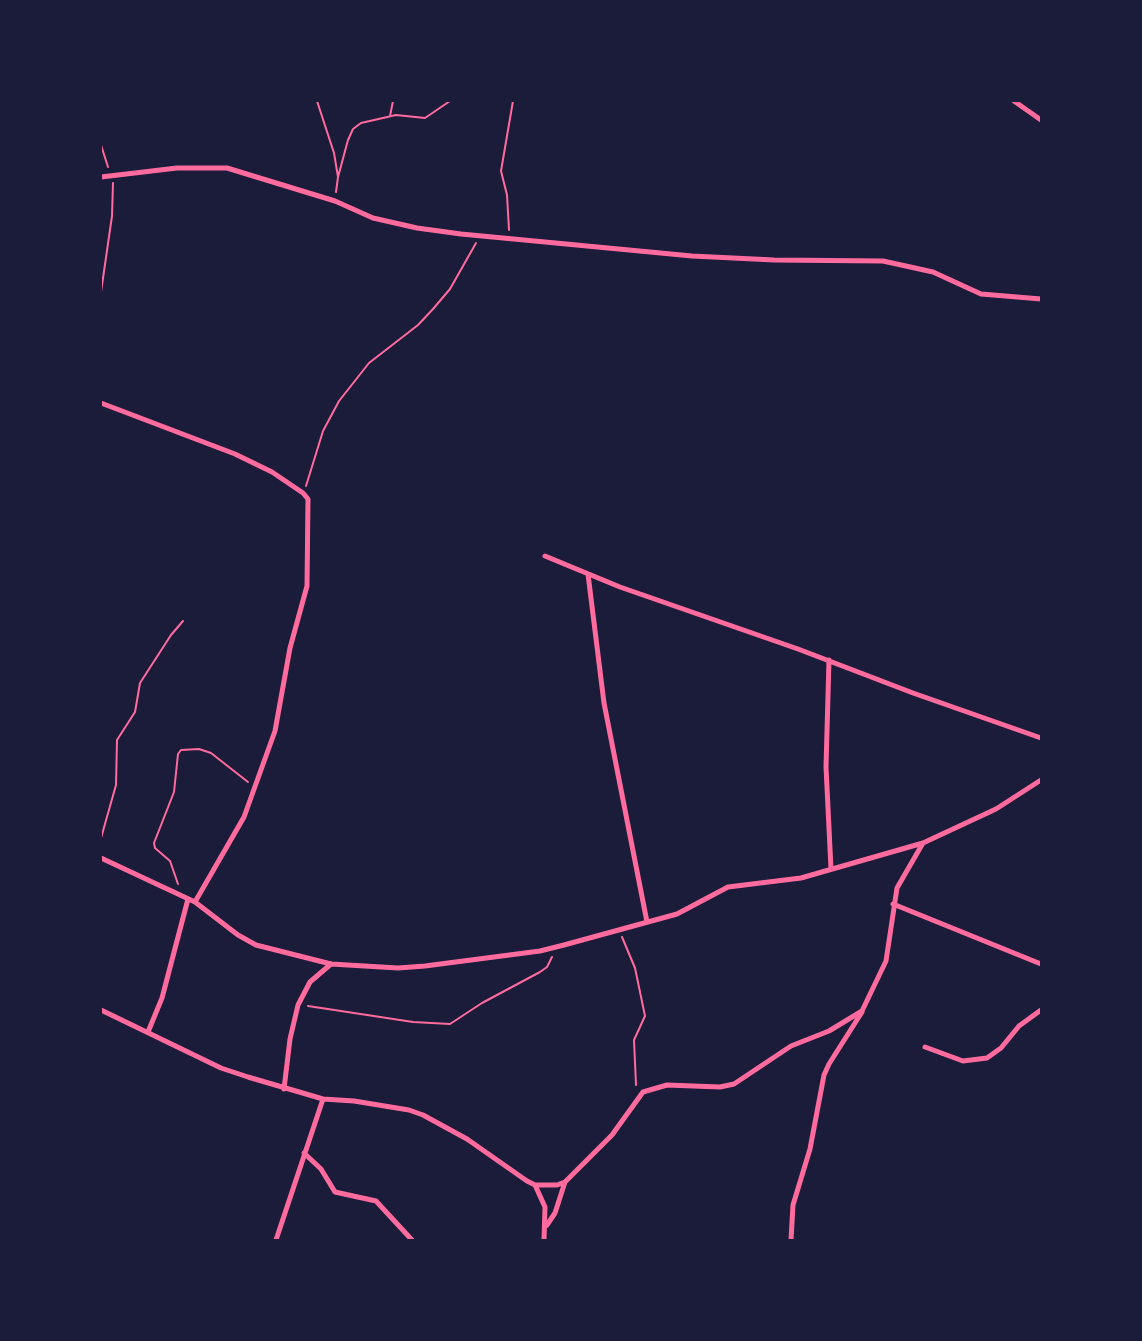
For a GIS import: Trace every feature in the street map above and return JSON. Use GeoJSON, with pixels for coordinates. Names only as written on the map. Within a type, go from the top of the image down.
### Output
{"type":"FeatureCollection","features":[{"type":"Feature","properties":{"kind":"street"},"geometry":{"type":"LineString","coordinates":[[1014,101],[1040,118]]}},
{"type":"Feature","properties":{"kind":"street"},"geometry":{"type":"LineString","coordinates":[[101,176],[177,168],[227,168],[335,201],[361,214],[394,224],[480,236],[692,256],[883,261],[932,272],[981,294],[1041,299]]}},
{"type":"Feature","properties":{"kind":"street"},"geometry":{"type":"LineString","coordinates":[[101,403],[235,454],[272,472],[303,493],[308,504],[307,586],[290,648],[275,732],[244,817],[195,902]]}},
{"type":"Feature","properties":{"kind":"street"},"geometry":{"type":"LineString","coordinates":[[545,556],[659,601],[829,660],[913,693],[1041,738]]}},
{"type":"Feature","properties":{"kind":"street"},"geometry":{"type":"LineString","coordinates":[[588,574],[604,702],[647,922]]}},
{"type":"Feature","properties":{"kind":"street"},"geometry":{"type":"LineString","coordinates":[[829,660],[826,767],[831,869]]}},
{"type":"Feature","properties":{"kind":"street"},"geometry":{"type":"LineString","coordinates":[[101,858],[195,902],[256,945],[331,964],[413,968],[556,947],[678,914],[728,887],[802,878],[923,843],[996,809],[1041,780]]}},
{"type":"Feature","properties":{"kind":"street"},"geometry":{"type":"LineString","coordinates":[[791,1240],[793,1205],[810,1150],[824,1075],[862,1011],[886,961],[893,904],[897,888],[923,843]]}},
{"type":"Feature","properties":{"kind":"street"},"geometry":{"type":"LineString","coordinates":[[148,1032],[162,998],[188,899]]}},
{"type":"Feature","properties":{"kind":"street"},"geometry":{"type":"LineString","coordinates":[[893,904],[1041,964]]}},
{"type":"Feature","properties":{"kind":"street"},"geometry":{"type":"LineString","coordinates":[[284,1089],[290,1039],[298,1005],[310,982],[331,964]]}},
{"type":"Feature","properties":{"kind":"street"},"geometry":{"type":"LineString","coordinates":[[925,1047],[963,1061],[987,1058],[1000,1048],[1019,1026],[1041,1010]]}},
{"type":"Feature","properties":{"kind":"street"},"geometry":{"type":"LineString","coordinates":[[546,1226],[555,1212],[565,1182],[612,1135],[638,1097],[650,1088],[667,1085],[725,1087],[738,1083],[791,1046],[829,1031],[862,1011]]}},
{"type":"Feature","properties":{"kind":"street"},"geometry":{"type":"LineString","coordinates":[[102,1012],[221,1068],[284,1089],[323,1099],[354,1101],[408,1110],[423,1115],[467,1139],[535,1185],[552,1186],[565,1182]]}},
{"type":"Feature","properties":{"kind":"street"},"geometry":{"type":"LineString","coordinates":[[276,1240],[323,1099]]}},
{"type":"Feature","properties":{"kind":"street"},"geometry":{"type":"LineString","coordinates":[[304,1153],[321,1169],[334,1192],[376,1201],[412,1240]]}},
{"type":"Feature","properties":{"kind":"street"},"geometry":{"type":"LineString","coordinates":[[535,1185],[545,1207],[546,1226],[544,1240]]}},
{"type":"Feature","properties":{"kind":"path"},"geometry":{"type":"LineString","coordinates":[[316,101],[330,137],[338,177]]}},
{"type":"Feature","properties":{"kind":"path"},"geometry":{"type":"LineString","coordinates":[[390,116],[393,101]]}},
{"type":"Feature","properties":{"kind":"path"},"geometry":{"type":"LineString","coordinates":[[335,201],[343,152],[353,129],[361,123],[390,116],[425,118],[450,101]]}},
{"type":"Feature","properties":{"kind":"path"},"geometry":{"type":"LineString","coordinates":[[509,238],[507,195],[501,171],[513,101]]}},
{"type":"Feature","properties":{"kind":"path"},"geometry":{"type":"LineString","coordinates":[[101,146],[112,175],[112,216],[101,292]]}},
{"type":"Feature","properties":{"kind":"path"},"geometry":{"type":"LineString","coordinates":[[303,493],[323,431],[338,401],[369,364],[418,325],[433,310],[450,289],[480,236]]}},
{"type":"Feature","properties":{"kind":"path"},"geometry":{"type":"LineString","coordinates":[[101,838],[116,785],[117,740],[135,712],[140,683],[171,635],[183,621]]}},
{"type":"Feature","properties":{"kind":"path"},"geometry":{"type":"LineString","coordinates":[[181,896],[170,861],[154,845],[174,792],[181,750],[199,749],[211,753],[256,787]]}},
{"type":"Feature","properties":{"kind":"path"},"geometry":{"type":"LineString","coordinates":[[619,930],[635,968],[645,1016],[634,1040],[633,1060],[638,1097]]}},
{"type":"Feature","properties":{"kind":"path"},"geometry":{"type":"LineString","coordinates":[[298,1005],[413,1022],[450,1024],[482,1003],[547,967],[556,947]]}}]}
